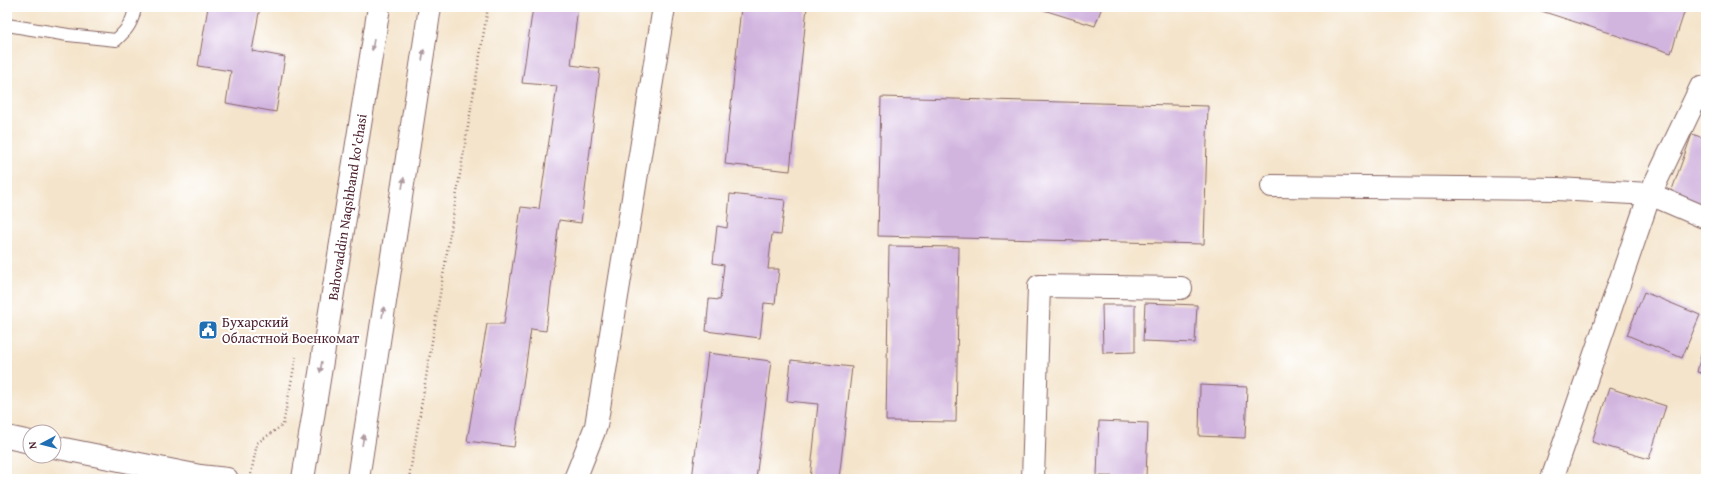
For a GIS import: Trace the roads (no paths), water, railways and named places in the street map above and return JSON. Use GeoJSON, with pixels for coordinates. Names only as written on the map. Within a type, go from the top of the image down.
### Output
{"type":"FeatureCollection","features":[{"type":"Feature","properties":{"kind":"street","name":"Bahovaddin Naqshband ko'chasi"},"geometry":{"type":"LineString","coordinates":[[303,479],[379,7]]}},
{"type":"Feature","properties":{"kind":"street"},"geometry":{"type":"LineString","coordinates":[[358,479],[430,7]]}},
{"type":"Feature","properties":{"kind":"street"},"geometry":{"type":"LineString","coordinates":[[575,479],[596,426],[664,7]]}},
{"type":"Feature","properties":{"kind":"street"},"geometry":{"type":"LineString","coordinates":[[1552,479],[1650,194],[1701,87]]}},
{"type":"Feature","properties":{"kind":"street"},"geometry":{"type":"LineString","coordinates":[[1272,186],[1557,189],[1650,194],[1706,218]]}},
{"type":"Feature","properties":{"kind":"street"},"geometry":{"type":"LineString","coordinates":[[1033,479],[1039,286],[1181,288]]}},
{"type":"Feature","properties":{"kind":"street"},"geometry":{"type":"LineString","coordinates":[[7,437],[22,440]]}},
{"type":"Feature","properties":{"kind":"street"},"geometry":{"type":"LineString","coordinates":[[62,449],[200,478],[228,479]]}},
{"type":"Feature","properties":{"kind":"lane"},"geometry":{"type":"LineString","coordinates":[[7,25],[68,35],[116,40],[128,29],[134,17],[135,7]]}},
{"type":"Feature","properties":{"kind":"place","name":"Бухарский Областной Военкомат"},"geometry":{"type":"Point","coordinates":[208,330]}}]}
